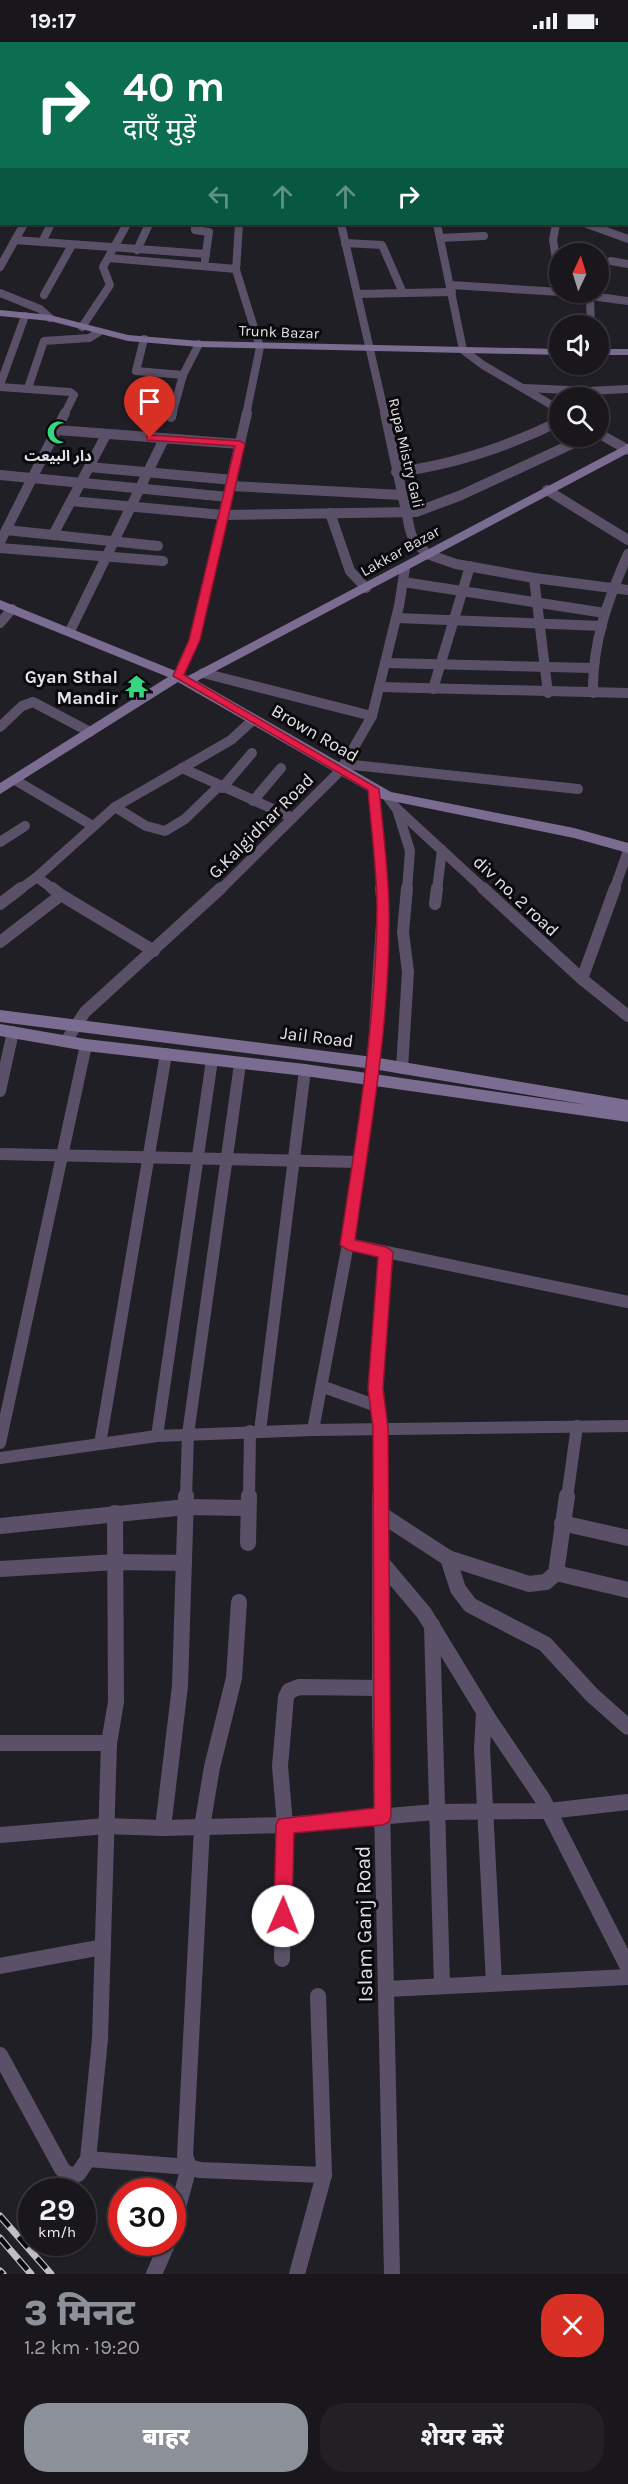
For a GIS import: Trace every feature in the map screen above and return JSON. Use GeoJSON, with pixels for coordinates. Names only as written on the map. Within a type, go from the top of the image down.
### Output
{"type":"FeatureCollection","features":[{"type":"Feature","properties":{"kind":"street"},"geometry":{"type":"LineString","coordinates":[[0,267],[23,225]]}},
{"type":"Feature","properties":{"kind":"street"},"geometry":{"type":"LineString","coordinates":[[42,242],[50,225]]}},
{"type":"Feature","properties":{"kind":"street"},"geometry":{"type":"LineString","coordinates":[[82,327],[109,288],[110,279],[103,269],[127,225]]}},
{"type":"Feature","properties":{"kind":"street"},"geometry":{"type":"LineString","coordinates":[[137,250],[149,225]]}},
{"type":"Feature","properties":{"kind":"street"},"geometry":{"type":"LineString","coordinates":[[195,225],[195,230],[209,232],[204,266]]}},
{"type":"Feature","properties":{"kind":"street"},"geometry":{"type":"LineString","coordinates":[[183,679],[195,640],[232,483],[260,347],[236,269],[239,225]]}},
{"type":"Feature","properties":{"kind":"street","name":"Rupa Mistry Gali"},"geometry":{"type":"LineString","coordinates":[[341,225],[359,294],[412,539],[427,554]]}},
{"type":"Feature","properties":{"kind":"street"},"geometry":{"type":"LineString","coordinates":[[437,225],[464,350],[549,404]]}},
{"type":"Feature","properties":{"kind":"street"},"geometry":{"type":"LineString","coordinates":[[553,243],[556,225]]}},
{"type":"Feature","properties":{"kind":"street"},"geometry":{"type":"LineString","coordinates":[[590,225],[628,239]]}},
{"type":"Feature","properties":{"kind":"street"},"geometry":{"type":"LineString","coordinates":[[440,238],[484,236]]}},
{"type":"Feature","properties":{"kind":"street"},"geometry":{"type":"LineString","coordinates":[[15,240],[206,254]]}},
{"type":"Feature","properties":{"kind":"street"},"geometry":{"type":"LineString","coordinates":[[345,243],[382,245],[403,293]]}},
{"type":"Feature","properties":{"kind":"street"},"geometry":{"type":"LineString","coordinates":[[44,295],[72,245]]}},
{"type":"Feature","properties":{"kind":"street"},"geometry":{"type":"LineString","coordinates":[[110,258],[236,269]]}},
{"type":"Feature","properties":{"kind":"street"},"geometry":{"type":"LineString","coordinates":[[611,261],[628,264]]}},
{"type":"Feature","properties":{"kind":"street"},"geometry":{"type":"LineString","coordinates":[[359,294],[513,287],[549,291]]}},
{"type":"Feature","properties":{"kind":"street"},"geometry":{"type":"LineString","coordinates":[[0,293],[40,309],[50,318]]}},
{"type":"Feature","properties":{"kind":"street"},"geometry":{"type":"LineString","coordinates":[[609,299],[628,301]]}},
{"type":"Feature","properties":{"kind":"street","name":"Trunk Bazar"},"geometry":{"type":"LineString","coordinates":[[0,313],[50,318],[99,332],[199,344],[371,350],[549,352]]}},
{"type":"Feature","properties":{"kind":"street"},"geometry":{"type":"LineString","coordinates":[[0,542],[74,394],[0,386],[25,316]]}},
{"type":"Feature","properties":{"kind":"street"},"geometry":{"type":"LineString","coordinates":[[28,388],[44,341],[89,338],[99,332]]}},
{"type":"Feature","properties":{"kind":"street"},"geometry":{"type":"LineString","coordinates":[[144,339],[136,371],[183,375]]}},
{"type":"Feature","properties":{"kind":"street"},"geometry":{"type":"LineString","coordinates":[[171,417],[183,375],[199,344]]}},
{"type":"Feature","properties":{"kind":"street"},"geometry":{"type":"LineString","coordinates":[[609,352],[628,352]]}},
{"type":"Feature","properties":{"kind":"street"},"geometry":{"type":"LineString","coordinates":[[521,388],[589,391],[628,389]]}},
{"type":"Feature","properties":{"kind":"street"},"geometry":{"type":"LineString","coordinates":[[396,472],[447,466],[477,458],[549,426]]}},
{"type":"Feature","properties":{"kind":"street"},"geometry":{"type":"LineString","coordinates":[[57,430],[240,444]]}},
{"type":"Feature","properties":{"kind":"street"},"geometry":{"type":"LineString","coordinates":[[53,535],[106,435]]}},
{"type":"Feature","properties":{"kind":"street"},"geometry":{"type":"LineString","coordinates":[[70,631],[164,439]]}},
{"type":"Feature","properties":{"kind":"street"},"geometry":{"type":"LineString","coordinates":[[609,439],[627,449]]}},
{"type":"Feature","properties":{"kind":"street"},"geometry":{"type":"LineString","coordinates":[[71,501],[223,515],[406,513],[424,510],[459,496],[565,447]]}},
{"type":"Feature","properties":{"kind":"street","name":"Lakkar Bazar"},"geometry":{"type":"LineString","coordinates":[[0,789],[90,732],[183,679],[203,673],[627,449]]}},
{"type":"Feature","properties":{"kind":"street"},"geometry":{"type":"LineString","coordinates":[[89,467],[232,483],[402,495]]}},
{"type":"Feature","properties":{"kind":"street"},"geometry":{"type":"LineString","coordinates":[[0,475],[228,497]]}},
{"type":"Feature","properties":{"kind":"street"},"geometry":{"type":"LineString","coordinates":[[547,490],[628,540]]}},
{"type":"Feature","properties":{"kind":"street"},"geometry":{"type":"LineString","coordinates":[[330,513],[350,571],[366,588]]}},
{"type":"Feature","properties":{"kind":"street"},"geometry":{"type":"LineString","coordinates":[[6,530],[158,546]]}},
{"type":"Feature","properties":{"kind":"street"},"geometry":{"type":"LineString","coordinates":[[0,548],[163,561]]}},
{"type":"Feature","properties":{"kind":"street"},"geometry":{"type":"LineString","coordinates":[[427,554],[470,566],[534,578],[628,590]]}},
{"type":"Feature","properties":{"kind":"street"},"geometry":{"type":"LineString","coordinates":[[593,693],[591,668],[613,588],[628,554]]}},
{"type":"Feature","properties":{"kind":"street"},"geometry":{"type":"LineString","coordinates":[[433,689],[470,566]]}},
{"type":"Feature","properties":{"kind":"street","name":"G.Kalgidhar Road"},"geometry":{"type":"LineString","coordinates":[[70,1034],[85,1012],[154,951],[343,767],[372,716],[397,618],[405,568]]}},
{"type":"Feature","properties":{"kind":"street"},"geometry":{"type":"LineString","coordinates":[[534,578],[548,693]]}},
{"type":"Feature","properties":{"kind":"street"},"geometry":{"type":"LineString","coordinates":[[403,582],[605,613]]}},
{"type":"Feature","properties":{"kind":"street"},"geometry":{"type":"LineString","coordinates":[[0,623],[6,606]]}},
{"type":"Feature","properties":{"kind":"street","name":"Brown Road"},"geometry":{"type":"LineString","coordinates":[[6,606],[183,679],[253,720],[343,767],[387,796],[574,833],[628,849]]}},
{"type":"Feature","properties":{"kind":"street"},"geometry":{"type":"LineString","coordinates":[[397,618],[602,626]]}},
{"type":"Feature","properties":{"kind":"street"},"geometry":{"type":"LineString","coordinates":[[386,663],[591,668]]}},
{"type":"Feature","properties":{"kind":"street"},"geometry":{"type":"LineString","coordinates":[[203,673],[372,716]]}},
{"type":"Feature","properties":{"kind":"street"},"geometry":{"type":"LineString","coordinates":[[380,687],[548,693],[628,693]]}},
{"type":"Feature","properties":{"kind":"street"},"geometry":{"type":"LineString","coordinates":[[0,727],[22,706],[32,702],[90,732]]}},
{"type":"Feature","properties":{"kind":"street"},"geometry":{"type":"LineString","coordinates":[[0,904],[37,877],[115,807],[231,740],[253,720]]}},
{"type":"Feature","properties":{"kind":"street"},"geometry":{"type":"LineString","coordinates":[[115,807],[153,828],[165,831],[177,827],[252,753]]}},
{"type":"Feature","properties":{"kind":"street"},"geometry":{"type":"LineString","coordinates":[[343,767],[578,789]]}},
{"type":"Feature","properties":{"kind":"street"},"geometry":{"type":"LineString","coordinates":[[182,768],[293,818]]}},
{"type":"Feature","properties":{"kind":"street"},"geometry":{"type":"LineString","coordinates":[[253,801],[281,768]]}},
{"type":"Feature","properties":{"kind":"street"},"geometry":{"type":"LineString","coordinates":[[15,780],[93,826]]}},
{"type":"Feature","properties":{"kind":"street"},"geometry":{"type":"LineString","coordinates":[[313,1430],[348,1245],[372,1071],[383,907],[374,789]]}},
{"type":"Feature","properties":{"kind":"street","name":"div no. 2 road"},"geometry":{"type":"LineString","coordinates":[[387,796],[396,808],[582,979],[628,1016]]}},
{"type":"Feature","properties":{"kind":"street"},"geometry":{"type":"LineString","coordinates":[[396,808],[410,851],[403,932],[408,972],[402,1068]]}},
{"type":"Feature","properties":{"kind":"street"},"geometry":{"type":"LineString","coordinates":[[0,842],[24,826]]}},
{"type":"Feature","properties":{"kind":"street"},"geometry":{"type":"LineString","coordinates":[[582,979],[628,849]]}},
{"type":"Feature","properties":{"kind":"street"},"geometry":{"type":"LineString","coordinates":[[435,904],[442,850]]}},
{"type":"Feature","properties":{"kind":"street"},"geometry":{"type":"LineString","coordinates":[[37,877],[61,895],[154,951]]}},
{"type":"Feature","properties":{"kind":"street"},"geometry":{"type":"LineString","coordinates":[[0,942],[61,895]]}},
{"type":"Feature","properties":{"kind":"street","name":"Jail Road"},"geometry":{"type":"LineString","coordinates":[[0,1016],[70,1034],[86,1045],[305,1070],[372,1071],[402,1068],[467,1086],[628,1118]]}},
{"type":"Feature","properties":{"kind":"street"},"geometry":{"type":"LineString","coordinates":[[0,1091],[6,1031]]}},
{"type":"Feature","properties":{"kind":"street","name":"Jail Road"},"geometry":{"type":"LineString","coordinates":[[6,1031],[70,1034],[372,1071],[467,1086],[628,1106]]}},
{"type":"Feature","properties":{"kind":"street"},"geometry":{"type":"LineString","coordinates":[[0,1443],[86,1045]]}},
{"type":"Feature","properties":{"kind":"street"},"geometry":{"type":"LineString","coordinates":[[100,1444],[166,1054]]}},
{"type":"Feature","properties":{"kind":"street"},"geometry":{"type":"LineString","coordinates":[[157,1436],[212,1060]]}},
{"type":"Feature","properties":{"kind":"street"},"geometry":{"type":"LineString","coordinates":[[163,1828],[180,1686],[188,1434],[240,1064]]}},
{"type":"Feature","properties":{"kind":"street"},"geometry":{"type":"LineString","coordinates":[[248,1543],[248,1508],[255,1431],[305,1070]]}},
{"type":"Feature","properties":{"kind":"street"},"geometry":{"type":"LineString","coordinates":[[0,1154],[359,1162]]}},
{"type":"Feature","properties":{"kind":"street"},"geometry":{"type":"LineString","coordinates":[[348,1245],[628,1302]]}},
{"type":"Feature","properties":{"kind":"street","name":"Islam Ganj Road"},"geometry":{"type":"LineString","coordinates":[[386,1252],[375,1388],[380,1428],[380,1688],[392,2274]]}},
{"type":"Feature","properties":{"kind":"street"},"geometry":{"type":"LineString","coordinates":[[321,1386],[377,1406]]}},
{"type":"Feature","properties":{"kind":"street"},"geometry":{"type":"LineString","coordinates":[[381,1515],[448,1558],[536,1585],[553,1578],[556,1573],[577,1426]]}},
{"type":"Feature","properties":{"kind":"street"},"geometry":{"type":"LineString","coordinates":[[0,1458],[157,1436],[188,1434],[380,1428],[628,1426]]}},
{"type":"Feature","properties":{"kind":"street"},"geometry":{"type":"LineString","coordinates":[[0,1526],[186,1507],[248,1508]]}},
{"type":"Feature","properties":{"kind":"street"},"geometry":{"type":"LineString","coordinates":[[0,2055],[62,2169],[69,2175],[78,2174],[88,2159],[100,2039],[109,1743],[116,1702],[115,1513]]}},
{"type":"Feature","properties":{"kind":"street"},"geometry":{"type":"LineString","coordinates":[[562,1522],[628,1538]]}},
{"type":"Feature","properties":{"kind":"street"},"geometry":{"type":"LineString","coordinates":[[448,1558],[458,1589],[470,1605],[545,1644],[592,1695],[628,1727]]}},
{"type":"Feature","properties":{"kind":"street"},"geometry":{"type":"LineString","coordinates":[[0,1569],[116,1562],[184,1563]]}},
{"type":"Feature","properties":{"kind":"street"},"geometry":{"type":"LineString","coordinates":[[381,1562],[403,1583],[432,1621],[451,1659],[484,1713],[549,1810],[628,1967]]}},
{"type":"Feature","properties":{"kind":"street"},"geometry":{"type":"LineString","coordinates":[[556,1573],[628,1590]]}},
{"type":"Feature","properties":{"kind":"street"},"geometry":{"type":"LineString","coordinates":[[186,2178],[189,2167],[185,2156],[202,1827],[219,1737],[234,1678],[239,1602]]}},
{"type":"Feature","properties":{"kind":"street"},"geometry":{"type":"LineString","coordinates":[[432,1621],[435,1812],[442,1986]]}},
{"type":"Feature","properties":{"kind":"street"},"geometry":{"type":"LineString","coordinates":[[282,1959],[285,1825],[280,1766],[286,1697],[289,1692],[300,1687],[380,1688]]}},
{"type":"Feature","properties":{"kind":"street"},"geometry":{"type":"LineString","coordinates":[[484,1713],[494,1983]]}},
{"type":"Feature","properties":{"kind":"street"},"geometry":{"type":"LineString","coordinates":[[0,1743],[109,1743]]}},
{"type":"Feature","properties":{"kind":"street"},"geometry":{"type":"LineString","coordinates":[[0,1835],[106,1827],[285,1825],[435,1812],[549,1810],[628,1802]]}},
{"type":"Feature","properties":{"kind":"street"},"geometry":{"type":"LineString","coordinates":[[0,1966],[103,1947]]}},
{"type":"Feature","properties":{"kind":"street"},"geometry":{"type":"LineString","coordinates":[[387,1989],[628,1977]]}},
{"type":"Feature","properties":{"kind":"street"},"geometry":{"type":"LineString","coordinates":[[297,2274],[324,2175],[318,1996]]}},
{"type":"Feature","properties":{"kind":"street"},"geometry":{"type":"LineString","coordinates":[[88,2159],[189,2167],[200,2170],[324,2175]]}},
{"type":"Feature","properties":{"kind":"street"},"geometry":{"type":"LineString","coordinates":[[154,2274],[162,2256]]}},
{"type":"Feature","properties":{"kind":"railway"},"geometry":{"type":"LineString","coordinates":[[0,2216],[51,2274]]}},
{"type":"Feature","properties":{"kind":"railway"},"geometry":{"type":"LineString","coordinates":[[0,2238],[31,2274]]}},
{"type":"Feature","properties":{"kind":"railway"},"geometry":{"type":"LineString","coordinates":[[0,2271],[3,2274]]}},
{"type":"Feature","properties":{"kind":"place","name":"دار البیعت"},"geometry":{"type":"Point","coordinates":[58,432]}},
{"type":"Feature","properties":{"kind":"place","name":"Gyan Sthal Mandir"},"geometry":{"type":"Point","coordinates":[136,687]}},
{"type":"Feature","properties":{"kind":"route"},"geometry":{"type":"LineString","coordinates":[[150,438],[240,444],[195,640],[178,676],[374,789],[383,907],[381,954],[373,1064],[348,1245],[386,1252],[375,1388],[380,1428],[380,1712],[383,1816],[285,1825],[283,1916]]}}]}
